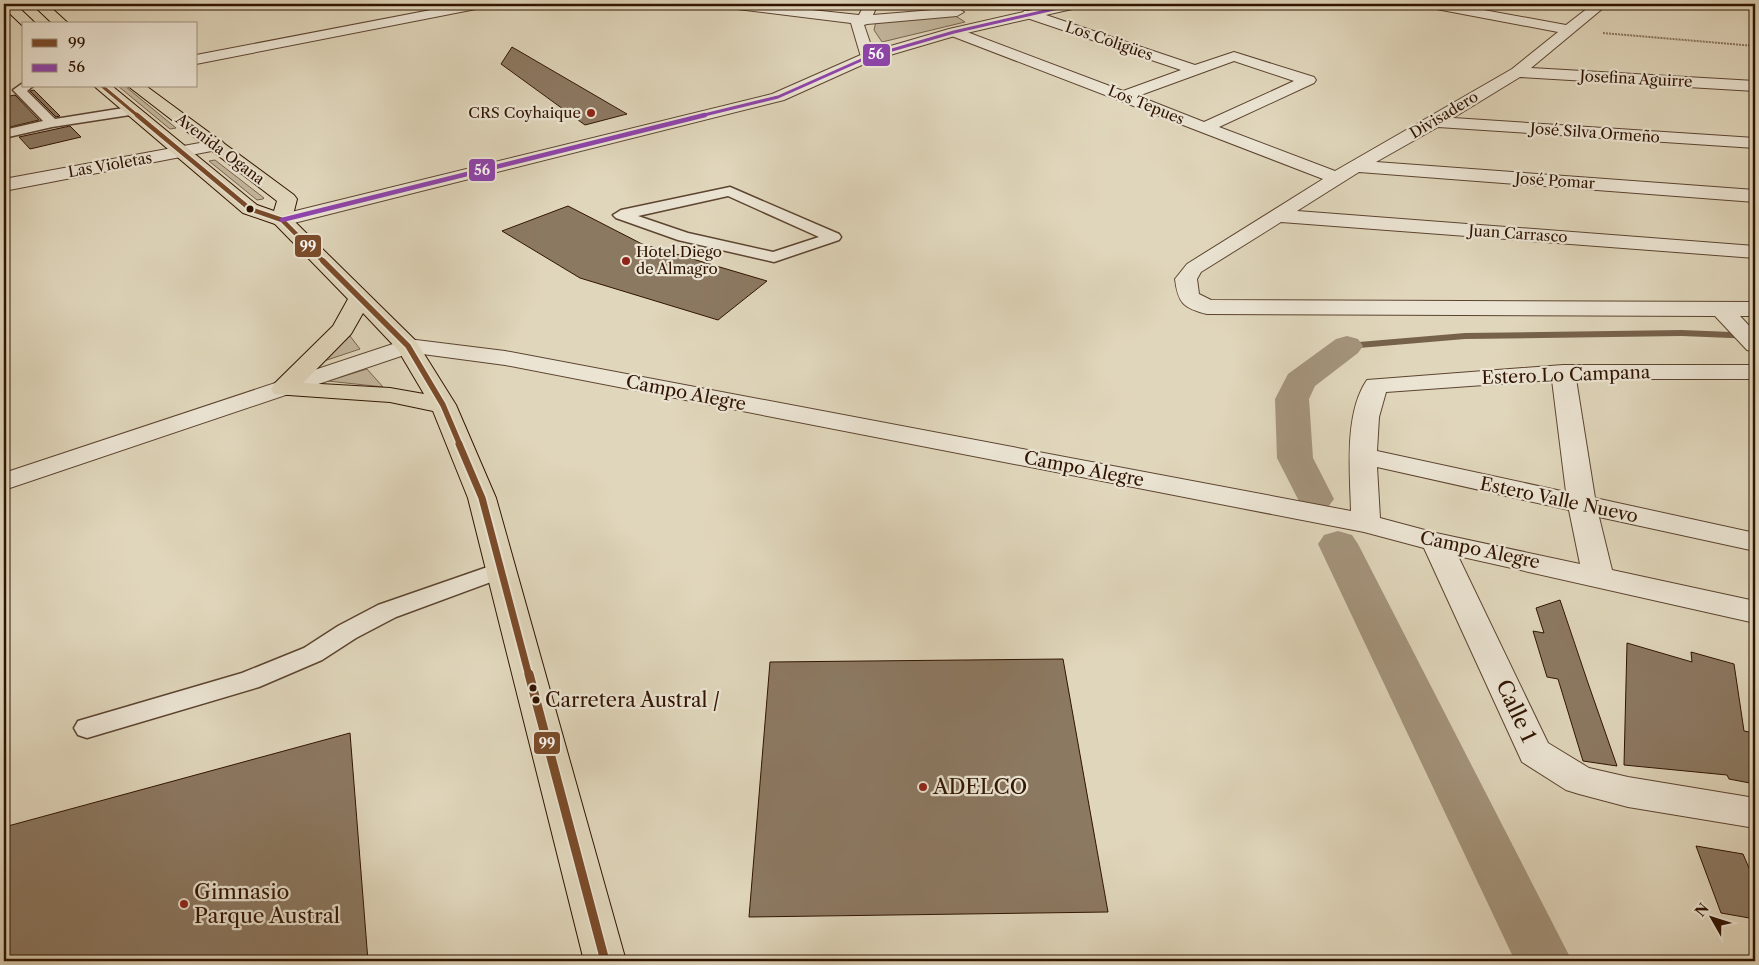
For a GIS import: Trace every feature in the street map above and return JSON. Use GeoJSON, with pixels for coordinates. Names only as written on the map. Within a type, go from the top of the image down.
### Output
{"type":"FeatureCollection","features":[{"type":"Feature","properties":{"kind":"main road"},"geometry":{"type":"LineString","coordinates":[[7,4],[27,22]]}},
{"type":"Feature","properties":{"kind":"main road"},"geometry":{"type":"LineString","coordinates":[[39,4],[60,22]]}},
{"type":"Feature","properties":{"kind":"main road","name":"Avenida Ogana"},"geometry":{"type":"LineString","coordinates":[[104,88],[250,209],[282,220],[408,346],[443,405],[482,498],[605,961]]}},
{"type":"Feature","properties":{"kind":"main road","name":"Avenida Ogana"},"geometry":{"type":"LineString","coordinates":[[139,88],[287,199],[282,220]]}},
{"type":"Feature","properties":{"kind":"main road"},"geometry":{"type":"LineString","coordinates":[[282,389],[343,329],[359,299]]}},
{"type":"Feature","properties":{"kind":"main road"},"geometry":{"type":"LineString","coordinates":[[282,389],[390,396],[443,405]]}},
{"type":"Feature","properties":{"kind":"street"},"geometry":{"type":"LineString","coordinates":[[198,60],[480,4]]}},
{"type":"Feature","properties":{"kind":"street"},"geometry":{"type":"LineString","coordinates":[[729,4],[798,14],[864,20],[957,12]]}},
{"type":"Feature","properties":{"kind":"street"},"geometry":{"type":"LineString","coordinates":[[868,57],[857,24],[864,20],[870,4]]}},
{"type":"Feature","properties":{"kind":"street"},"geometry":{"type":"LineString","coordinates":[[282,220],[778,97],[868,57],[954,32],[1076,4]]}},
{"type":"Feature","properties":{"kind":"street"},"geometry":{"type":"LineString","coordinates":[[1431,4],[1570,30]]}},
{"type":"Feature","properties":{"kind":"street","name":"Divisadero"},"geometry":{"type":"LineString","coordinates":[[1601,4],[1517,72],[1435,122],[1356,166],[1280,216],[1194,268],[1186,279],[1188,297],[1207,308],[1729,318]]}},
{"type":"Feature","properties":{"kind":"street","name":"Los Coligües"},"geometry":{"type":"LineString","coordinates":[[1029,14],[1189,68]]}},
{"type":"Feature","properties":{"kind":"street","name":"Los Tepues"},"geometry":{"type":"LineString","coordinates":[[954,32],[1337,178]]}},
{"type":"Feature","properties":{"kind":"street"},"geometry":{"type":"LineString","coordinates":[[1124,96],[1234,56],[1308,80],[1204,128]]}},
{"type":"Feature","properties":{"kind":"street","name":"Josefina Aguirre"},"geometry":{"type":"LineString","coordinates":[[1517,72],[1755,86]]}},
{"type":"Feature","properties":{"kind":"street","name":"José Silva Ormeño"},"geometry":{"type":"LineString","coordinates":[[1435,122],[1755,143]]}},
{"type":"Feature","properties":{"kind":"street","name":"Las Violetas"},"geometry":{"type":"LineString","coordinates":[[4,185],[216,145]]}},
{"type":"Feature","properties":{"kind":"street","name":"José Pomar"},"geometry":{"type":"LineString","coordinates":[[1356,166],[1755,196]]}},
{"type":"Feature","properties":{"kind":"street","name":"Juan Carrasco"},"geometry":{"type":"LineString","coordinates":[[1280,216],[1755,252]]}},
{"type":"Feature","properties":{"kind":"street"},"geometry":{"type":"LineString","coordinates":[[1755,309],[1729,318],[1755,345]]}},
{"type":"Feature","properties":{"kind":"street"},"geometry":{"type":"LineString","coordinates":[[4,482],[408,346]]}},
{"type":"Feature","properties":{"kind":"street","name":"Campo Alegre"},"geometry":{"type":"LineString","coordinates":[[408,346],[505,358],[1366,523],[1436,542],[1598,576],[1755,612]]}},
{"type":"Feature","properties":{"kind":"street"},"geometry":{"type":"LineString","coordinates":[[1563,372],[1582,505],[1598,576]]}},
{"type":"Feature","properties":{"kind":"street","name":"Estero Lo Campana"},"geometry":{"type":"LineString","coordinates":[[1363,456],[1372,396],[1376,385],[1563,372],[1755,372]]}},
{"type":"Feature","properties":{"kind":"street"},"geometry":{"type":"LineString","coordinates":[[1363,456],[1366,523]]}},
{"type":"Feature","properties":{"kind":"street","name":"Estero Valle Nuevo"},"geometry":{"type":"LineString","coordinates":[[1363,456],[1755,542]]}},
{"type":"Feature","properties":{"kind":"street","name":"Calle 1"},"geometry":{"type":"LineString","coordinates":[[1436,542],[1535,752],[1579,780],[1628,792],[1755,813]]}},
{"type":"Feature","properties":{"kind":"lane"},"geometry":{"type":"LineString","coordinates":[[23,88],[19,90],[52,123]]}},
{"type":"Feature","properties":{"kind":"lane"},"geometry":{"type":"LineString","coordinates":[[4,134],[52,123],[130,111]]}},
{"type":"Feature","properties":{"kind":"lane"},"geometry":{"type":"LineString","coordinates":[[730,191],[833,237],[774,257],[684,237],[622,215],[730,191]]}},
{"type":"Feature","properties":{"kind":"lane"},"geometry":{"type":"LineString","coordinates":[[87,728],[250,680],[313,654],[347,632],[387,611],[502,570]]}},
{"type":"Feature","properties":{"kind":"path"},"geometry":{"type":"LineString","coordinates":[[1570,30],[1755,46]]}},
{"type":"Feature","properties":{"kind":"shaded area"},"geometry":{"type":"Polygon","coordinates":[[[954,15],[965,22],[882,42],[874,30],[876,21],[954,15]]]}},
{"type":"Feature","properties":{"kind":"shaded area"},"geometry":{"type":"Polygon","coordinates":[[[120,88],[127,88],[176,128],[170,129],[120,88]]]}},
{"type":"Feature","properties":{"kind":"shaded area"},"geometry":{"type":"Polygon","coordinates":[[[215,160],[264,198],[257,200],[209,161],[215,160]]]}},
{"type":"Feature","properties":{"kind":"shaded area"},"geometry":{"type":"Polygon","coordinates":[[[350,336],[360,349],[321,362],[350,336]]]}},
{"type":"Feature","properties":{"kind":"shaded area"},"geometry":{"type":"Polygon","coordinates":[[[367,369],[383,387],[328,381],[367,369]]]}},
{"type":"Feature","properties":{"kind":"building"},"geometry":{"type":"Polygon","coordinates":[[[512,47],[627,114],[585,125],[501,64],[512,47]]]}},
{"type":"Feature","properties":{"kind":"building"},"geometry":{"type":"Polygon","coordinates":[[[34,90],[60,116],[56,117],[30,91],[34,90]]]}},
{"type":"Feature","properties":{"kind":"building"},"geometry":{"type":"Polygon","coordinates":[[[15,95],[39,120],[10,127],[4,121],[4,97],[15,95]]]}},
{"type":"Feature","properties":{"kind":"building"},"geometry":{"type":"Polygon","coordinates":[[[70,126],[81,137],[30,149],[19,137],[70,126]]]}},
{"type":"Feature","properties":{"kind":"building","name":"Hotel Diego de Almagro"},"geometry":{"type":"Polygon","coordinates":[[[568,206],[642,244],[767,281],[718,320],[580,278],[502,231],[568,206]]]}},
{"type":"Feature","properties":{"kind":"building"},"geometry":{"type":"Polygon","coordinates":[[[1560,600],[1617,766],[1583,761],[1558,679],[1547,677],[1533,631],[1544,633],[1536,608],[1560,600]]]}},
{"type":"Feature","properties":{"kind":"building"},"geometry":{"type":"Polygon","coordinates":[[[1627,643],[1692,662],[1691,652],[1734,664],[1744,731],[1755,733],[1755,784],[1729,779],[1727,775],[1624,765],[1627,643]]]}},
{"type":"Feature","properties":{"kind":"building","name":"ADELCO"},"geometry":{"type":"Polygon","coordinates":[[[1063,659],[1108,912],[749,917],[770,662],[1063,659]]]}},
{"type":"Feature","properties":{"kind":"building","name":"Gimnasio Parque Austral"},"geometry":{"type":"Polygon","coordinates":[[[350,733],[368,961],[4,961],[4,846],[8,826],[350,733]]]}},
{"type":"Feature","properties":{"kind":"building"},"geometry":{"type":"Polygon","coordinates":[[[1696,846],[1743,854],[1755,882],[1755,919],[1721,913],[1696,846]]]}},
{"type":"Feature","properties":{"kind":"waterway"},"geometry":{"type":"LineString","coordinates":[[1347,346],[1465,336],[1682,333],[1755,336]]}},
{"type":"Feature","properties":{"kind":"waterway"},"geometry":{"type":"LineString","coordinates":[[1315,499],[1295,458],[1292,399],[1300,381],[1347,346]]}},
{"type":"Feature","properties":{"kind":"waterway"},"geometry":{"type":"LineString","coordinates":[[1338,544],[1544,961]]}},
{"type":"Feature","properties":{"kind":"transit line","name":"56"},"geometry":{"type":"LineString","coordinates":[[282,220],[778,97],[868,57],[954,32],[1076,4]]}},
{"type":"Feature","properties":{"kind":"transit line","name":"99"},"geometry":{"type":"LineString","coordinates":[[104,88],[250,209],[282,220],[408,346],[443,405],[482,498],[605,961]]}},
{"type":"Feature","properties":{"kind":"place","name":"CRS Coyhaique"},"geometry":{"type":"Point","coordinates":[591,113]}},
{"type":"Feature","properties":{"kind":"place","name":"Hotel Diego de Almagro"},"geometry":{"type":"Point","coordinates":[626,261]}},
{"type":"Feature","properties":{"kind":"place","name":"Carretera Austral /"},"geometry":{"type":"Point","coordinates":[536,700]}},
{"type":"Feature","properties":{"kind":"place","name":"ADELCO"},"geometry":{"type":"Point","coordinates":[923,787]}},
{"type":"Feature","properties":{"kind":"place","name":"Gimnasio Parque Austral"},"geometry":{"type":"Point","coordinates":[184,904]}}]}
